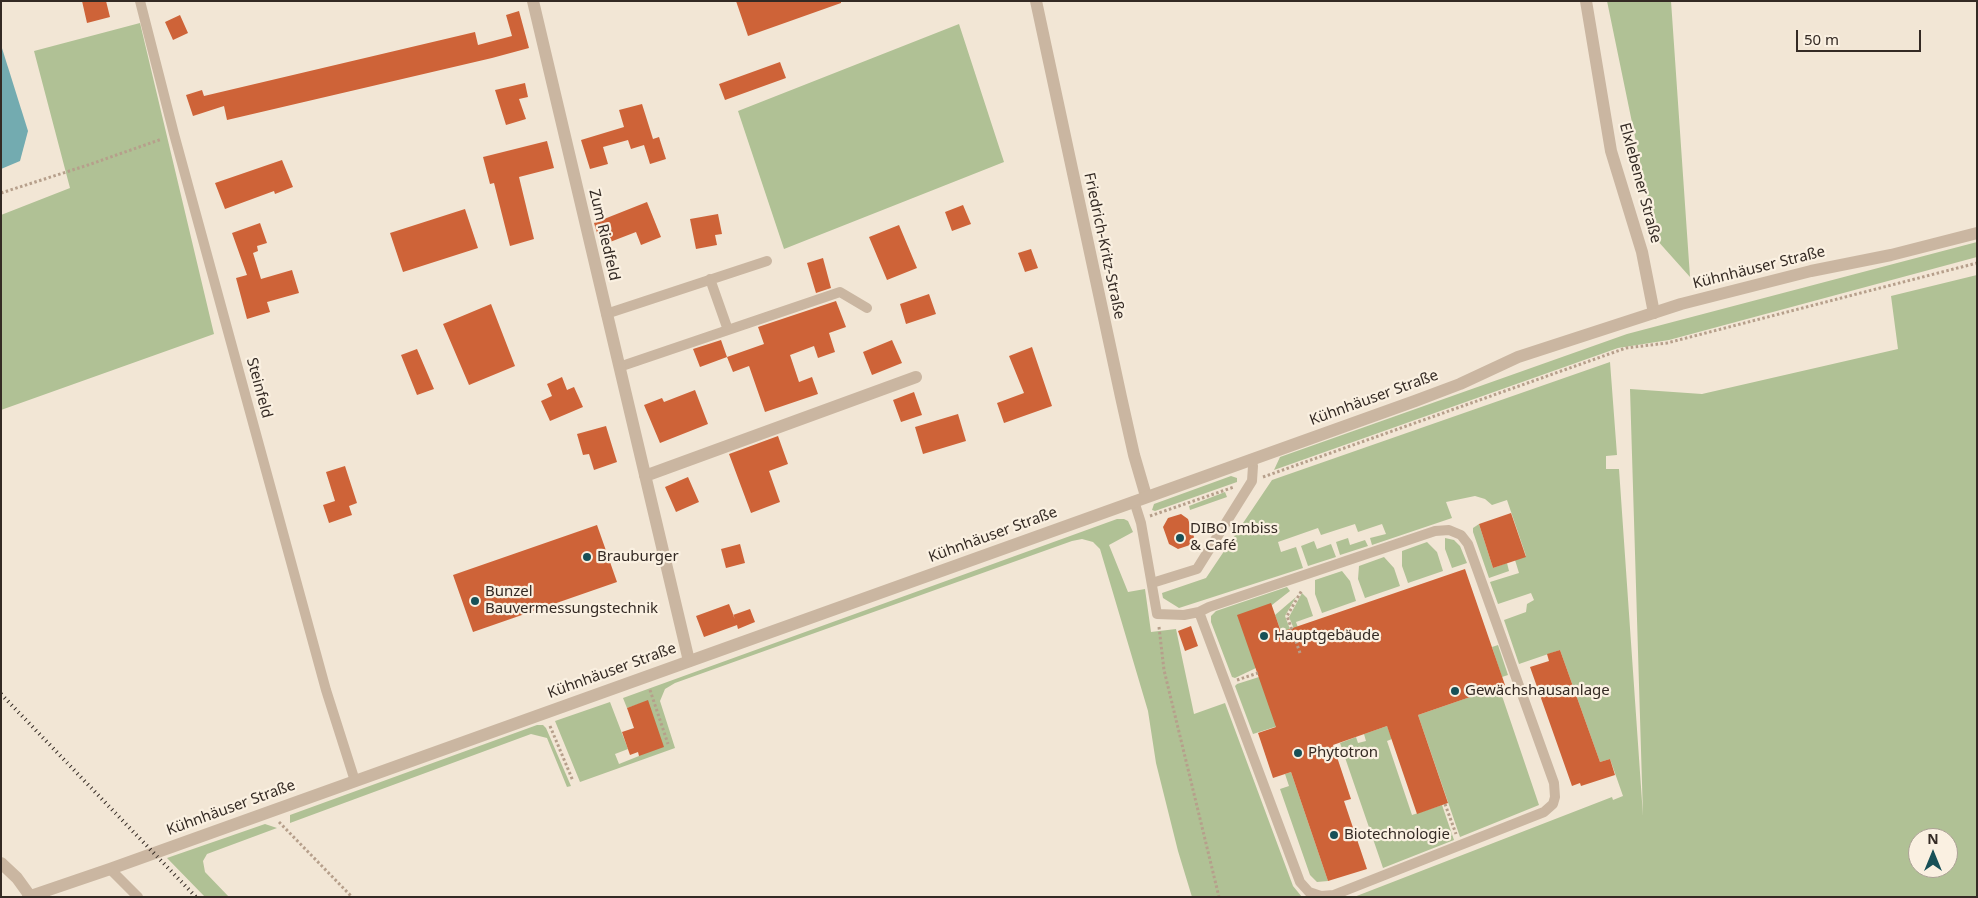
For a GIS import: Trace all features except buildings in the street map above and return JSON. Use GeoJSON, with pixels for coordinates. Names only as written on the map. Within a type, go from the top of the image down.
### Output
{"type":"FeatureCollection","features":[{"type":"Feature","properties":{"kind":"street","name":"Zum Riedfeld"},"geometry":{"type":"LineString","coordinates":[[533,1],[689,661]]}},
{"type":"Feature","properties":{"kind":"street","name":"Friedrich-Kritz-Straße"},"geometry":{"type":"LineString","coordinates":[[1036,1],[1123,407],[1146,496]]}},
{"type":"Feature","properties":{"kind":"street","name":"Elxlebener Straße"},"geometry":{"type":"LineString","coordinates":[[1586,1],[1611,151],[1642,252],[1654,313]]}},
{"type":"Feature","properties":{"kind":"street","name":"Kühnhäuser Straße"},"geometry":{"type":"LineString","coordinates":[[29,897],[1460,384],[1518,357],[1681,304],[1811,271],[1891,255],[1977,232]]}},
{"type":"Feature","properties":{"kind":"street"},"geometry":{"type":"LineString","coordinates":[[645,476],[916,377]]}},
{"type":"Feature","properties":{"kind":"street"},"geometry":{"type":"LineString","coordinates":[[1,863],[17,878],[29,897]]}},
{"type":"Feature","properties":{"kind":"lane","name":"Steinfeld"},"geometry":{"type":"LineString","coordinates":[[140,1],[174,134],[326,690],[355,781]]}},
{"type":"Feature","properties":{"kind":"lane"},"geometry":{"type":"LineString","coordinates":[[606,314],[767,261]]}},
{"type":"Feature","properties":{"kind":"lane"},"geometry":{"type":"LineString","coordinates":[[710,279],[728,330]]}},
{"type":"Feature","properties":{"kind":"lane"},"geometry":{"type":"LineString","coordinates":[[619,367],[840,292],[867,308]]}},
{"type":"Feature","properties":{"kind":"lane"},"geometry":{"type":"LineString","coordinates":[[1152,583],[1198,569],[1252,480],[1253,466],[1251,459]]}},
{"type":"Feature","properties":{"kind":"lane"},"geometry":{"type":"LineString","coordinates":[[1134,501],[1140,519],[1157,614],[1184,615],[1199,612],[1435,531],[1449,530],[1460,535],[1468,544],[1554,783],[1555,797],[1553,804],[1544,812],[1334,895],[1322,896],[1304,888],[1300,882],[1199,612]]}},
{"type":"Feature","properties":{"kind":"lane"},"geometry":{"type":"LineString","coordinates":[[110,869],[138,897]]}},
{"type":"Feature","properties":{"kind":"path"},"geometry":{"type":"LineString","coordinates":[[1,193],[88,165],[174,134]]}},
{"type":"Feature","properties":{"kind":"path"},"geometry":{"type":"LineString","coordinates":[[1140,519],[1626,348],[1667,343],[1977,263]]}},
{"type":"Feature","properties":{"kind":"path"},"geometry":{"type":"LineString","coordinates":[[1300,653],[1287,616],[1303,587]]}},
{"type":"Feature","properties":{"kind":"path"},"geometry":{"type":"LineString","coordinates":[[1157,614],[1164,670],[1219,897]]}},
{"type":"Feature","properties":{"kind":"path"},"geometry":{"type":"LineString","coordinates":[[1248,676],[1258,672]]}},
{"type":"Feature","properties":{"kind":"path"},"geometry":{"type":"LineString","coordinates":[[645,676],[668,744]]}},
{"type":"Feature","properties":{"kind":"path"},"geometry":{"type":"LineString","coordinates":[[548,721],[573,781]]}},
{"type":"Feature","properties":{"kind":"path"},"geometry":{"type":"LineString","coordinates":[[1445,804],[1460,845]]}},
{"type":"Feature","properties":{"kind":"path"},"geometry":{"type":"LineString","coordinates":[[270,812],[352,897]]}},
{"type":"Feature","properties":{"kind":"green space"},"geometry":{"type":"Polygon","coordinates":[[[1607,1],[1671,1],[1690,277],[1656,239],[1607,1]]]}},
{"type":"Feature","properties":{"kind":"green space"},"geometry":{"type":"Polygon","coordinates":[[[140,23],[214,334],[1,410],[1,215],[70,188],[34,51],[140,23]]]}},
{"type":"Feature","properties":{"kind":"green space"},"geometry":{"type":"Polygon","coordinates":[[[959,24],[1004,162],[784,249],[738,111],[959,24]]]}},
{"type":"Feature","properties":{"kind":"green space"},"geometry":{"type":"Polygon","coordinates":[[[1977,242],[1977,257],[1669,340],[1618,348],[1274,470],[1280,457],[1627,334],[1977,242]]]}},
{"type":"Feature","properties":{"kind":"green space"},"geometry":{"type":"Polygon","coordinates":[[[1977,275],[1977,897],[1354,897],[1612,797],[1613,800],[1623,796],[1610,759],[1600,762],[1560,650],[1519,664],[1504,620],[1526,612],[1527,604],[1534,600],[1531,593],[1498,604],[1490,582],[1519,573],[1515,560],[1526,556],[1507,500],[1492,505],[1485,499],[1475,496],[1446,502],[1452,518],[1372,545],[1370,538],[1386,534],[1382,524],[1358,532],[1355,524],[1321,535],[1318,528],[1278,542],[1281,552],[1296,547],[1303,568],[1179,608],[1163,598],[1162,593],[1206,578],[1272,480],[1610,362],[1617,455],[1606,456],[1606,469],[1619,469],[1643,816],[1630,389],[1702,394],[1898,349],[1891,296],[1977,275]]]}},
{"type":"Feature","properties":{"kind":"green space"},"geometry":{"type":"Polygon","coordinates":[[[1231,476],[1237,478],[1237,482],[1155,511],[1152,510],[1154,504],[1231,476]]]}},
{"type":"Feature","properties":{"kind":"green space"},"geometry":{"type":"Polygon","coordinates":[[[1225,492],[1227,497],[1190,510],[1189,506],[1225,492]]]}},
{"type":"Feature","properties":{"kind":"green space"},"geometry":{"type":"Polygon","coordinates":[[[1117,519],[1128,521],[1133,532],[1109,545],[1128,592],[1145,589],[1151,632],[1176,629],[1194,714],[1225,703],[1293,886],[1302,897],[1192,897],[1178,851],[1156,763],[1148,711],[1100,549],[1093,542],[1082,539],[675,683],[665,689],[660,701],[675,748],[580,782],[555,721],[610,702],[628,749],[615,754],[619,764],[639,756],[648,701],[627,708],[623,698],[1117,519]]]}},
{"type":"Feature","properties":{"kind":"green space"},"geometry":{"type":"Polygon","coordinates":[[[1479,524],[1493,568],[1507,563],[1509,571],[1489,578],[1473,532],[1473,528],[1479,524]]]}},
{"type":"Feature","properties":{"kind":"green space"},"geometry":{"type":"Polygon","coordinates":[[[1348,538],[1350,545],[1365,540],[1368,546],[1340,555],[1336,542],[1348,538]]]}},
{"type":"Feature","properties":{"kind":"green space"},"geometry":{"type":"Polygon","coordinates":[[[1445,538],[1454,540],[1460,546],[1467,563],[1452,568],[1445,549],[1445,538]]]}},
{"type":"Feature","properties":{"kind":"green space"},"geometry":{"type":"Polygon","coordinates":[[[1314,541],[1317,549],[1331,544],[1336,557],[1308,566],[1301,546],[1314,541]]]}},
{"type":"Feature","properties":{"kind":"green space"},"geometry":{"type":"Polygon","coordinates":[[[1427,542],[1437,552],[1443,571],[1408,583],[1402,566],[1402,551],[1427,542]]]}},
{"type":"Feature","properties":{"kind":"green space"},"geometry":{"type":"Polygon","coordinates":[[[1384,557],[1394,568],[1400,586],[1365,598],[1358,579],[1359,566],[1384,557]]]}},
{"type":"Feature","properties":{"kind":"green space"},"geometry":{"type":"Polygon","coordinates":[[[1342,571],[1350,581],[1356,601],[1322,613],[1315,594],[1315,580],[1342,571]]]}},
{"type":"Feature","properties":{"kind":"green space"},"geometry":{"type":"Polygon","coordinates":[[[1287,587],[1290,591],[1272,605],[1256,668],[1235,678],[1232,677],[1211,622],[1211,616],[1216,611],[1287,587]]]}},
{"type":"Feature","properties":{"kind":"green space"},"geometry":{"type":"Polygon","coordinates":[[[1302,593],[1307,598],[1313,616],[1296,622],[1327,708],[1289,617],[1302,593]]]}},
{"type":"Feature","properties":{"kind":"green space"},"geometry":{"type":"Polygon","coordinates":[[[1296,597],[1285,616],[1299,653],[1290,656],[1275,615],[1296,597]]]}},
{"type":"Feature","properties":{"kind":"green space"},"geometry":{"type":"Polygon","coordinates":[[[1498,645],[1508,675],[1502,677],[1492,647],[1498,645]]]}},
{"type":"Feature","properties":{"kind":"green space"},"geometry":{"type":"Polygon","coordinates":[[[1259,677],[1318,713],[1253,734],[1235,686],[1259,677]]]}},
{"type":"Feature","properties":{"kind":"green space"},"geometry":{"type":"Polygon","coordinates":[[[1499,687],[1539,805],[1460,837],[1418,715],[1499,687]]]}},
{"type":"Feature","properties":{"kind":"green space"},"geometry":{"type":"Polygon","coordinates":[[[537,725],[543,725],[546,728],[571,786],[567,787],[547,738],[531,734],[290,823],[290,815],[537,725]]]}},
{"type":"Feature","properties":{"kind":"green space"},"geometry":{"type":"Polygon","coordinates":[[[1387,726],[1392,739],[1387,741],[1412,815],[1442,805],[1454,840],[1383,868],[1340,743],[1356,737],[1358,743],[1366,741],[1364,734],[1387,726]]]}},
{"type":"Feature","properties":{"kind":"green space"},"geometry":{"type":"Polygon","coordinates":[[[1291,772],[1328,881],[1317,882],[1310,875],[1280,789],[1289,786],[1285,774],[1291,772]]]}},
{"type":"Feature","properties":{"kind":"green space"},"geometry":{"type":"Polygon","coordinates":[[[265,824],[277,828],[207,854],[203,861],[205,872],[229,897],[205,897],[167,858],[265,824]]]}},
{"type":"Feature","properties":{"kind":"water"},"geometry":{"type":"Polygon","coordinates":[[[1,45],[28,131],[20,161],[1,169],[1,45]]]}},
{"type":"Feature","properties":{"kind":"railway"},"geometry":{"type":"LineString","coordinates":[[1,694],[196,897]]}},
{"type":"Feature","properties":{"kind":"place","name":"DIBO Imbiss & Café"},"geometry":{"type":"Point","coordinates":[1180,538]}},
{"type":"Feature","properties":{"kind":"place","name":"Brauburger"},"geometry":{"type":"Point","coordinates":[587,557]}},
{"type":"Feature","properties":{"kind":"place","name":"Bunzel Bauvermessungstechnik"},"geometry":{"type":"Point","coordinates":[475,601]}},
{"type":"Feature","properties":{"kind":"place","name":"Hauptgebäude"},"geometry":{"type":"Point","coordinates":[1264,636]}},
{"type":"Feature","properties":{"kind":"place","name":"Gewächshausanlage"},"geometry":{"type":"Point","coordinates":[1455,691]}},
{"type":"Feature","properties":{"kind":"place","name":"Phytotron"},"geometry":{"type":"Point","coordinates":[1298,753]}},
{"type":"Feature","properties":{"kind":"place","name":"Biotechnologie"},"geometry":{"type":"Point","coordinates":[1334,835]}}]}
